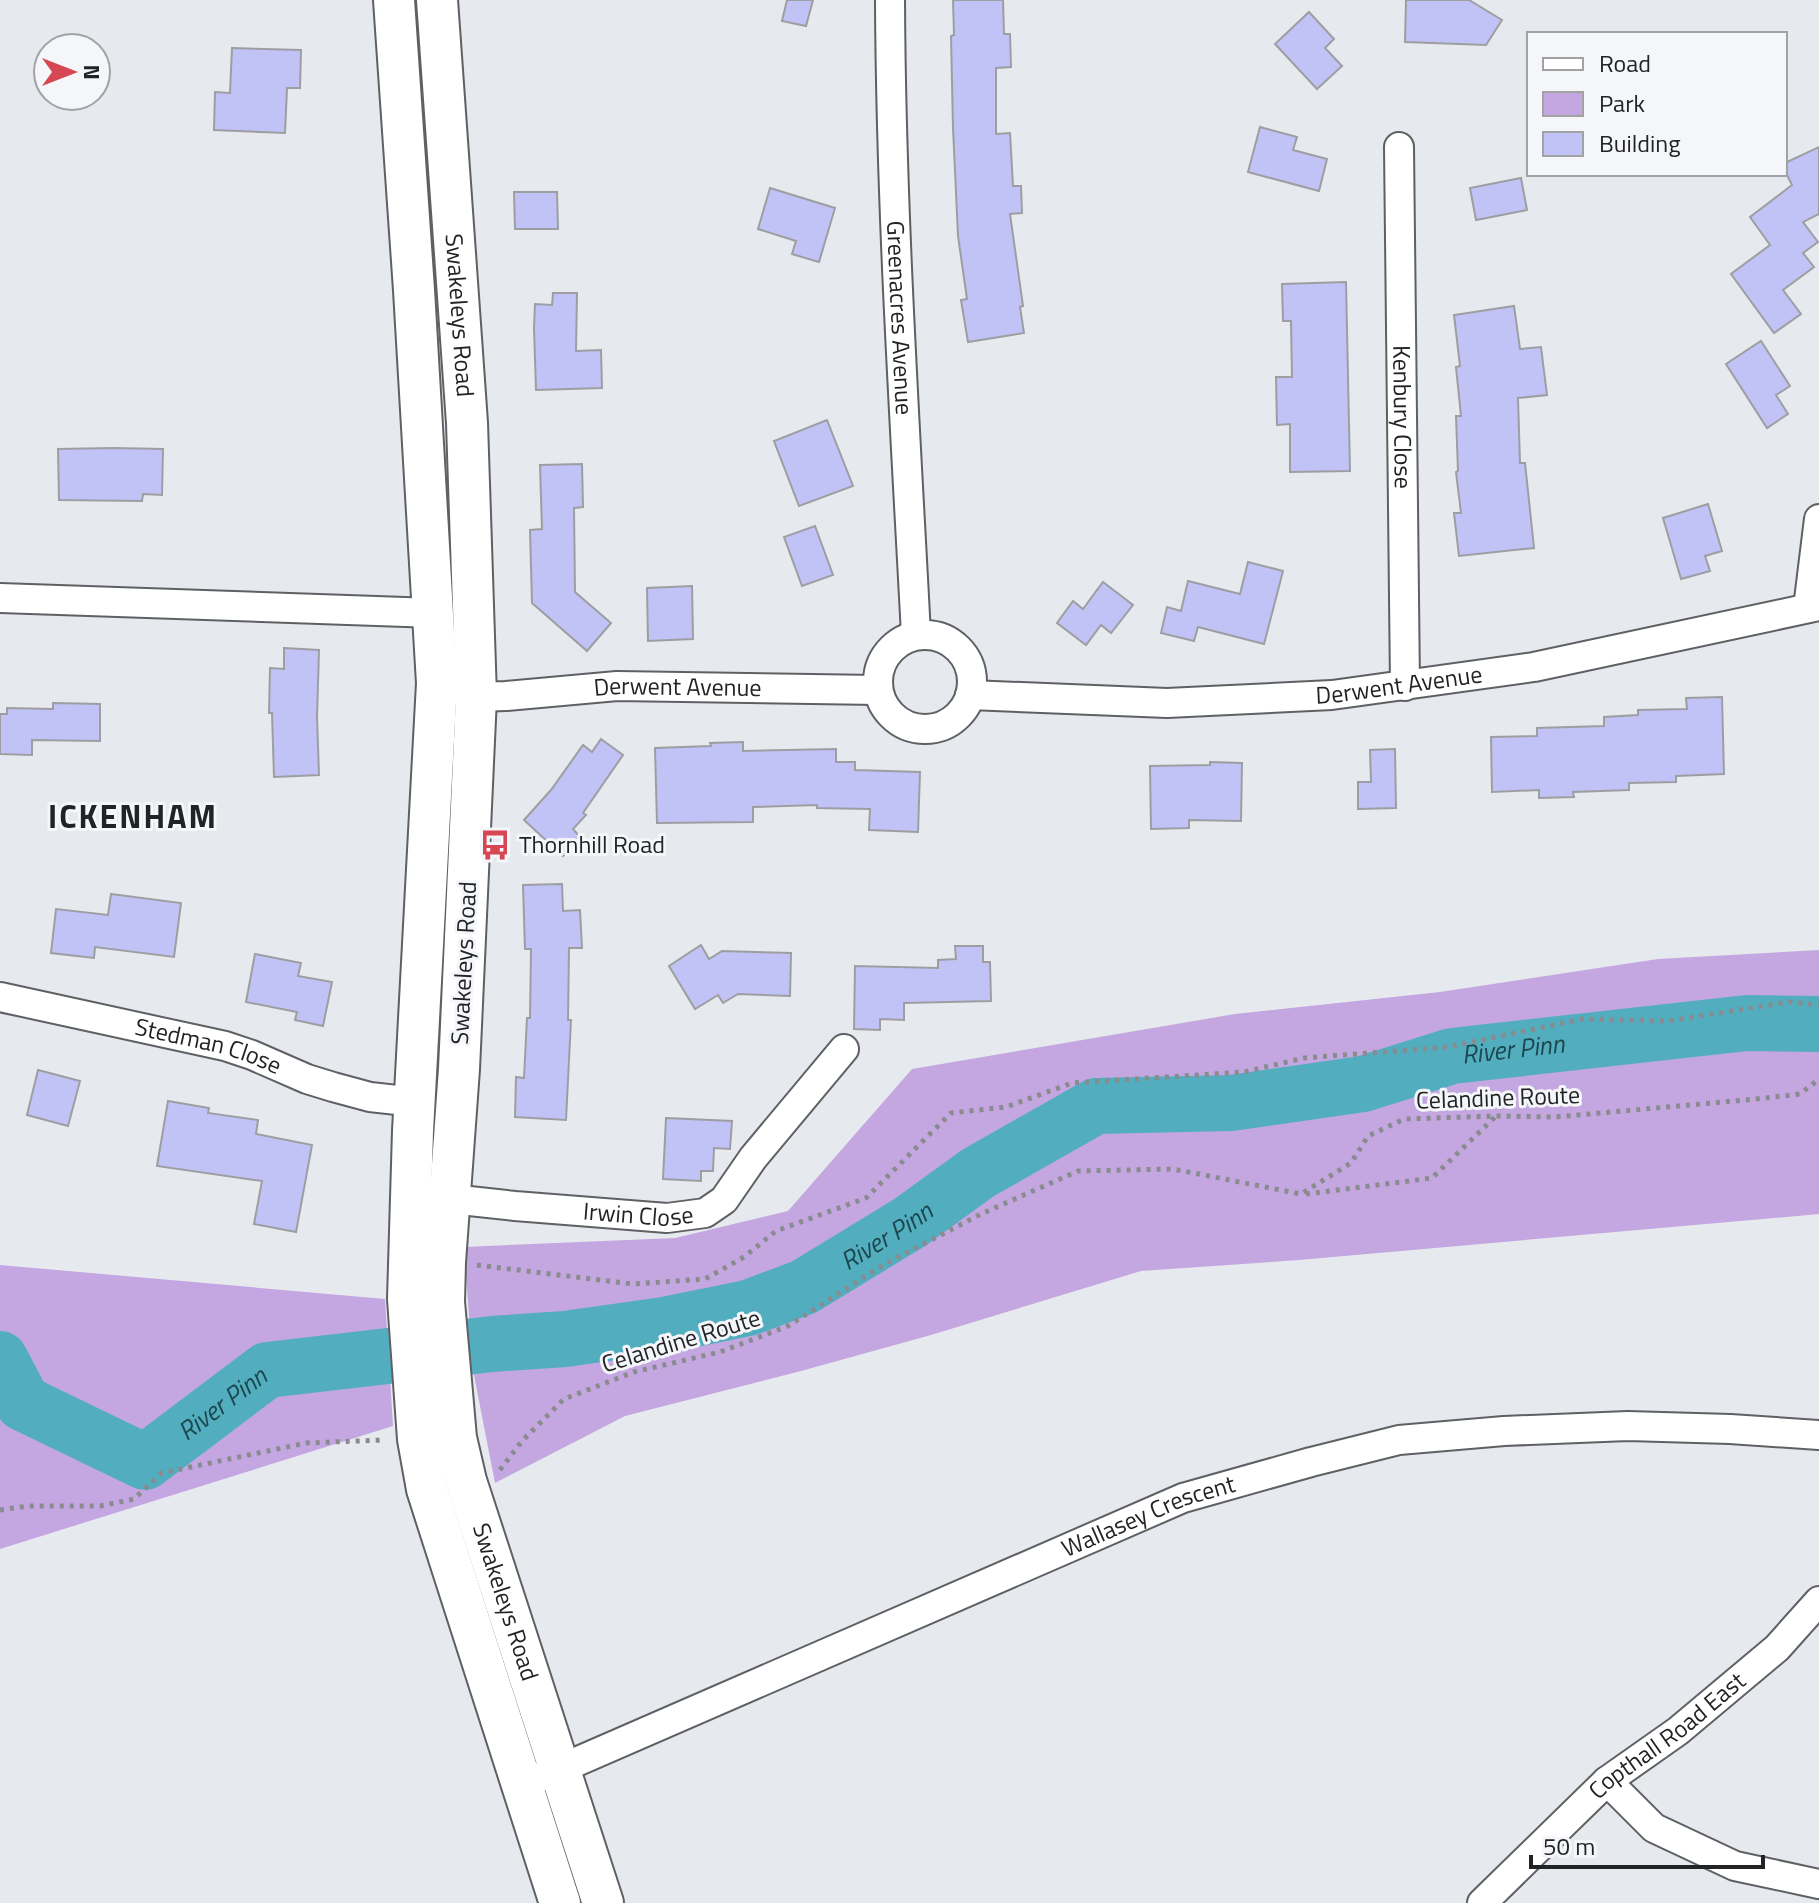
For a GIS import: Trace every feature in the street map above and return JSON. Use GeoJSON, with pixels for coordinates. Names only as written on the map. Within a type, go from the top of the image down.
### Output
{"type":"FeatureCollection","features":[{"type":"Feature","properties":{"kind":"main road","name":"Swakeleys Road"},"geometry":{"type":"LineString","coordinates":[[394,0],[434,613],[437,705],[416,1085],[430,1429],[427,1489],[560,1903]]}},
{"type":"Feature","properties":{"kind":"main road","name":"Swakeleys Road"},"geometry":{"type":"LineString","coordinates":[[426,1300],[445,1262],[451,1199],[476,697],[467,423],[437,0]]}},
{"type":"Feature","properties":{"kind":"main road"},"geometry":{"type":"LineString","coordinates":[[414,290],[458,290]]}},
{"type":"Feature","properties":{"kind":"main road"},"geometry":{"type":"LineString","coordinates":[[416,1085],[459,1069]]}},
{"type":"Feature","properties":{"kind":"main road","name":"Swakeleys Road"},"geometry":{"type":"LineString","coordinates":[[430,1429],[466,1481],[603,1903]]}},
{"type":"Feature","properties":{"kind":"street","name":"Greenacres Avenue"},"geometry":{"type":"LineString","coordinates":[[890,0],[891,132],[916,635]]}},
{"type":"Feature","properties":{"kind":"street","name":"Kenbury Close"},"geometry":{"type":"LineString","coordinates":[[1399,147],[1405,686]]}},
{"type":"Feature","properties":{"kind":"street"},"geometry":{"type":"LineString","coordinates":[[1813,607],[1819,519]]}},
{"type":"Feature","properties":{"kind":"street"},"geometry":{"type":"LineString","coordinates":[[0,598],[434,613]]}},
{"type":"Feature","properties":{"kind":"street","name":"Derwent Avenue"},"geometry":{"type":"LineString","coordinates":[[970,695],[1167,703],[1332,695],[1534,667],[1813,607]]}},
{"type":"Feature","properties":{"kind":"street"},"geometry":{"type":"LineString","coordinates":[[931,634],[946,639],[959,649],[968,663],[972,679],[970,695],[963,710],[951,722],[936,729],[920,730],[904,725],[890,715],[878,690],[878,673],[884,657],[895,645],[916,635],[931,634]]}},
{"type":"Feature","properties":{"kind":"street","name":"Derwent Avenue"},"geometry":{"type":"LineString","coordinates":[[476,697],[617,686],[878,690]]}},
{"type":"Feature","properties":{"kind":"street","name":"Stedman Close"},"geometry":{"type":"LineString","coordinates":[[0,997],[225,1046],[307,1079],[370,1097],[416,1085]]}},
{"type":"Feature","properties":{"kind":"street","name":"Irwin Close"},"geometry":{"type":"LineString","coordinates":[[451,1199],[667,1218],[705,1213],[724,1200],[753,1158],[844,1049]]}},
{"type":"Feature","properties":{"kind":"street","name":"Wallasey Crescent"},"geometry":{"type":"LineString","coordinates":[[521,1783],[560,1769],[1183,1498],[1311,1462],[1399,1440],[1504,1431],[1628,1426],[1819,1435]]}},
{"type":"Feature","properties":{"kind":"street","name":"Copthall Road East"},"geometry":{"type":"LineString","coordinates":[[1482,1903],[1607,1781],[1678,1731],[1777,1648],[1819,1601]]}},
{"type":"Feature","properties":{"kind":"street"},"geometry":{"type":"LineString","coordinates":[[1607,1781],[1654,1828],[1735,1866],[1819,1884]]}},
{"type":"Feature","properties":{"kind":"path"},"geometry":{"type":"LineString","coordinates":[[445,1262],[633,1284],[705,1279],[744,1257],[776,1231],[866,1198],[951,1113],[1006,1107],[1072,1083],[1244,1072],[1304,1058],[1448,1047],[1583,1019],[1668,1021],[1789,1002],[1819,1005]]}},
{"type":"Feature","properties":{"kind":"path","name":"Celandine Route"},"geometry":{"type":"LineString","coordinates":[[466,1481],[495,1477],[522,1441],[564,1399],[634,1372],[720,1352],[788,1326],[883,1265],[981,1214],[1078,1171],[1173,1169],[1301,1194],[1351,1163],[1368,1136],[1404,1119],[1556,1117],[1756,1099],[1800,1094],[1819,1079]]}},
{"type":"Feature","properties":{"kind":"path"},"geometry":{"type":"LineString","coordinates":[[1301,1194],[1432,1178],[1496,1116]]}},
{"type":"Feature","properties":{"kind":"path"},"geometry":{"type":"LineString","coordinates":[[0,1510],[28,1506],[100,1506],[134,1499],[162,1473],[306,1443],[430,1429]]}},
{"type":"Feature","properties":{"kind":"green space"},"geometry":{"type":"Polygon","coordinates":[[[1819,950],[1819,1214],[1141,1271],[931,1335],[625,1416],[495,1483],[473,1370],[464,1247],[675,1238],[788,1211],[912,1069],[1235,1014],[1440,992],[1658,959],[1819,950]]]}},
{"type":"Feature","properties":{"kind":"shaded area"},"geometry":{"type":"Polygon","coordinates":[[[0,1265],[385,1299],[393,1426],[0,1549],[0,1265]]]}},
{"type":"Feature","properties":{"kind":"building"},"geometry":{"type":"Polygon","coordinates":[[[787,0],[813,0],[806,26],[782,21],[787,0]]]}},
{"type":"Feature","properties":{"kind":"building"},"geometry":{"type":"Polygon","coordinates":[[[953,0],[1003,0],[1004,34],[1010,34],[1011,67],[996,68],[996,134],[1010,133],[1013,186],[1021,186],[1022,213],[1010,214],[1024,333],[968,342],[961,300],[967,299],[958,236],[953,128],[953,0]]]}},
{"type":"Feature","properties":{"kind":"building"},"geometry":{"type":"Polygon","coordinates":[[[1406,0],[1469,0],[1502,20],[1486,45],[1405,42],[1406,0]]]}},
{"type":"Feature","properties":{"kind":"building"},"geometry":{"type":"Polygon","coordinates":[[[1309,12],[1334,39],[1325,48],[1342,66],[1317,89],[1275,44],[1309,12]]]}},
{"type":"Feature","properties":{"kind":"building"},"geometry":{"type":"Polygon","coordinates":[[[232,48],[301,50],[300,88],[287,88],[285,133],[214,130],[215,92],[230,93],[232,48]]]}},
{"type":"Feature","properties":{"kind":"building"},"geometry":{"type":"Polygon","coordinates":[[[1260,127],[1297,137],[1293,150],[1327,159],[1319,191],[1248,172],[1260,127]]]}},
{"type":"Feature","properties":{"kind":"building"},"geometry":{"type":"Polygon","coordinates":[[[1819,147],[1819,214],[1803,222],[1818,242],[1803,253],[1814,267],[1783,290],[1801,314],[1774,333],[1731,274],[1770,245],[1750,217],[1792,185],[1787,175],[1787,162],[1819,147]]]}},
{"type":"Feature","properties":{"kind":"building"},"geometry":{"type":"Polygon","coordinates":[[[1521,178],[1527,210],[1476,220],[1470,188],[1521,178]]]}},
{"type":"Feature","properties":{"kind":"building"},"geometry":{"type":"Polygon","coordinates":[[[770,188],[835,208],[819,262],[792,254],[796,241],[758,229],[770,188]]]}},
{"type":"Feature","properties":{"kind":"building"},"geometry":{"type":"Polygon","coordinates":[[[514,192],[557,192],[558,229],[515,229],[514,192]]]}},
{"type":"Feature","properties":{"kind":"building"},"geometry":{"type":"Polygon","coordinates":[[[1346,282],[1350,471],[1290,472],[1290,424],[1277,425],[1276,377],[1292,377],[1291,321],[1283,321],[1282,284],[1346,282]]]}},
{"type":"Feature","properties":{"kind":"building"},"geometry":{"type":"Polygon","coordinates":[[[553,293],[577,293],[576,351],[601,350],[602,388],[536,390],[535,304],[552,305],[553,293]]]}},
{"type":"Feature","properties":{"kind":"building"},"geometry":{"type":"Polygon","coordinates":[[[1514,306],[1520,349],[1541,347],[1547,395],[1518,398],[1520,463],[1525,463],[1534,548],[1459,556],[1454,513],[1461,513],[1456,472],[1456,416],[1461,416],[1456,367],[1460,366],[1454,315],[1514,306]]]}},
{"type":"Feature","properties":{"kind":"building"},"geometry":{"type":"Polygon","coordinates":[[[1761,341],[1790,386],[1776,395],[1788,414],[1767,428],[1726,364],[1761,341]]]}},
{"type":"Feature","properties":{"kind":"building"},"geometry":{"type":"Polygon","coordinates":[[[827,420],[853,486],[799,506],[774,441],[827,420]]]}},
{"type":"Feature","properties":{"kind":"building"},"geometry":{"type":"Polygon","coordinates":[[[58,449],[163,449],[162,495],[143,494],[142,501],[59,500],[58,449]]]}},
{"type":"Feature","properties":{"kind":"building"},"geometry":{"type":"Polygon","coordinates":[[[582,464],[583,507],[574,508],[575,592],[611,623],[587,651],[532,603],[530,530],[542,529],[540,465],[582,464]]]}},
{"type":"Feature","properties":{"kind":"building"},"geometry":{"type":"Polygon","coordinates":[[[1708,504],[1722,551],[1705,556],[1710,571],[1681,579],[1663,518],[1708,504]]]}},
{"type":"Feature","properties":{"kind":"building"},"geometry":{"type":"Polygon","coordinates":[[[815,526],[833,575],[802,586],[784,537],[815,526]]]}},
{"type":"Feature","properties":{"kind":"building"},"geometry":{"type":"Polygon","coordinates":[[[1248,562],[1283,571],[1264,644],[1198,627],[1194,641],[1161,633],[1167,607],[1181,611],[1188,581],[1240,594],[1248,562]]]}},
{"type":"Feature","properties":{"kind":"building"},"geometry":{"type":"Polygon","coordinates":[[[1103,582],[1133,605],[1111,633],[1101,625],[1086,645],[1057,623],[1073,601],[1083,609],[1103,582]]]}},
{"type":"Feature","properties":{"kind":"building"},"geometry":{"type":"Polygon","coordinates":[[[692,586],[693,639],[648,641],[647,588],[692,586]]]}},
{"type":"Feature","properties":{"kind":"building"},"geometry":{"type":"Polygon","coordinates":[[[284,648],[319,650],[319,775],[274,777],[272,713],[269,713],[270,668],[284,669],[284,648]]]}},
{"type":"Feature","properties":{"kind":"building"},"geometry":{"type":"Polygon","coordinates":[[[1722,697],[1724,774],[1676,776],[1676,782],[1629,783],[1629,790],[1573,792],[1574,797],[1539,798],[1539,790],[1492,792],[1491,737],[1537,736],[1537,728],[1604,726],[1604,717],[1638,715],[1638,710],[1687,709],[1686,698],[1722,697]]]}},
{"type":"Feature","properties":{"kind":"building"},"geometry":{"type":"Polygon","coordinates":[[[53,703],[100,704],[100,741],[32,740],[32,755],[0,754],[0,714],[7,714],[7,708],[53,709],[53,703]]]}},
{"type":"Feature","properties":{"kind":"building"},"geometry":{"type":"Polygon","coordinates":[[[601,739],[623,755],[583,813],[586,815],[573,829],[580,837],[563,856],[524,820],[551,790],[583,745],[592,752],[601,739]]]}},
{"type":"Feature","properties":{"kind":"building"},"geometry":{"type":"Polygon","coordinates":[[[743,742],[743,751],[836,749],[836,762],[855,762],[855,770],[920,772],[918,832],[869,830],[870,809],[817,808],[817,805],[753,807],[753,822],[657,823],[655,748],[743,742]]]}},
{"type":"Feature","properties":{"kind":"building"},"geometry":{"type":"Polygon","coordinates":[[[1395,749],[1396,808],[1358,809],[1358,782],[1371,782],[1370,750],[1395,749]]]}},
{"type":"Feature","properties":{"kind":"building"},"geometry":{"type":"Polygon","coordinates":[[[1210,762],[1242,763],[1241,821],[1189,820],[1189,828],[1151,829],[1150,766],[1210,765],[1210,762]]]}},
{"type":"Feature","properties":{"kind":"building"},"geometry":{"type":"Polygon","coordinates":[[[562,884],[563,911],[580,910],[582,948],[569,948],[568,1020],[571,1020],[566,1120],[515,1117],[516,1077],[524,1078],[527,1018],[530,1018],[531,949],[525,949],[523,885],[562,884]]]}},
{"type":"Feature","properties":{"kind":"building"},"geometry":{"type":"Polygon","coordinates":[[[111,894],[181,903],[174,957],[95,947],[94,958],[51,953],[56,909],[108,915],[111,894]]]}},
{"type":"Feature","properties":{"kind":"building"},"geometry":{"type":"Polygon","coordinates":[[[701,945],[709,959],[722,951],[791,953],[790,996],[738,994],[723,1003],[718,995],[695,1009],[669,966],[701,945]]]}},
{"type":"Feature","properties":{"kind":"building"},"geometry":{"type":"Polygon","coordinates":[[[955,946],[983,946],[983,962],[990,962],[991,1001],[904,1003],[904,1020],[880,1019],[880,1030],[854,1029],[855,966],[938,968],[938,960],[956,959],[955,946]]]}},
{"type":"Feature","properties":{"kind":"building"},"geometry":{"type":"Polygon","coordinates":[[[255,954],[301,963],[298,976],[332,982],[323,1026],[295,1020],[297,1012],[246,1002],[255,954]]]}},
{"type":"Feature","properties":{"kind":"building"},"geometry":{"type":"Polygon","coordinates":[[[38,1070],[80,1081],[68,1126],[27,1115],[38,1070]]]}},
{"type":"Feature","properties":{"kind":"building"},"geometry":{"type":"Polygon","coordinates":[[[168,1101],[209,1108],[208,1113],[258,1120],[256,1134],[312,1145],[296,1232],[254,1224],[262,1181],[157,1166],[168,1101]]]}},
{"type":"Feature","properties":{"kind":"building"},"geometry":{"type":"Polygon","coordinates":[[[666,1118],[732,1121],[730,1149],[714,1148],[713,1171],[701,1171],[701,1181],[663,1179],[666,1118]]]}},
{"type":"Feature","properties":{"kind":"waterway","name":"River Pinn"},"geometry":{"type":"LineString","coordinates":[[0,1359],[23,1403],[145,1462],[267,1370],[492,1344],[565,1339],[664,1325],[748,1308],[804,1287],[909,1223],[978,1173],[1096,1106],[1231,1103],[1363,1084],[1452,1056],[1747,1023],[1819,1024]]}},
{"type":"Feature","properties":{"kind":"place","name":"Thornhill Road"},"geometry":{"type":"Point","coordinates":[495,845]}},
{"type":"Feature","properties":{"kind":"district","name":"ICKENHAM"},"geometry":{"type":"Point","coordinates":[133,817]}}]}
